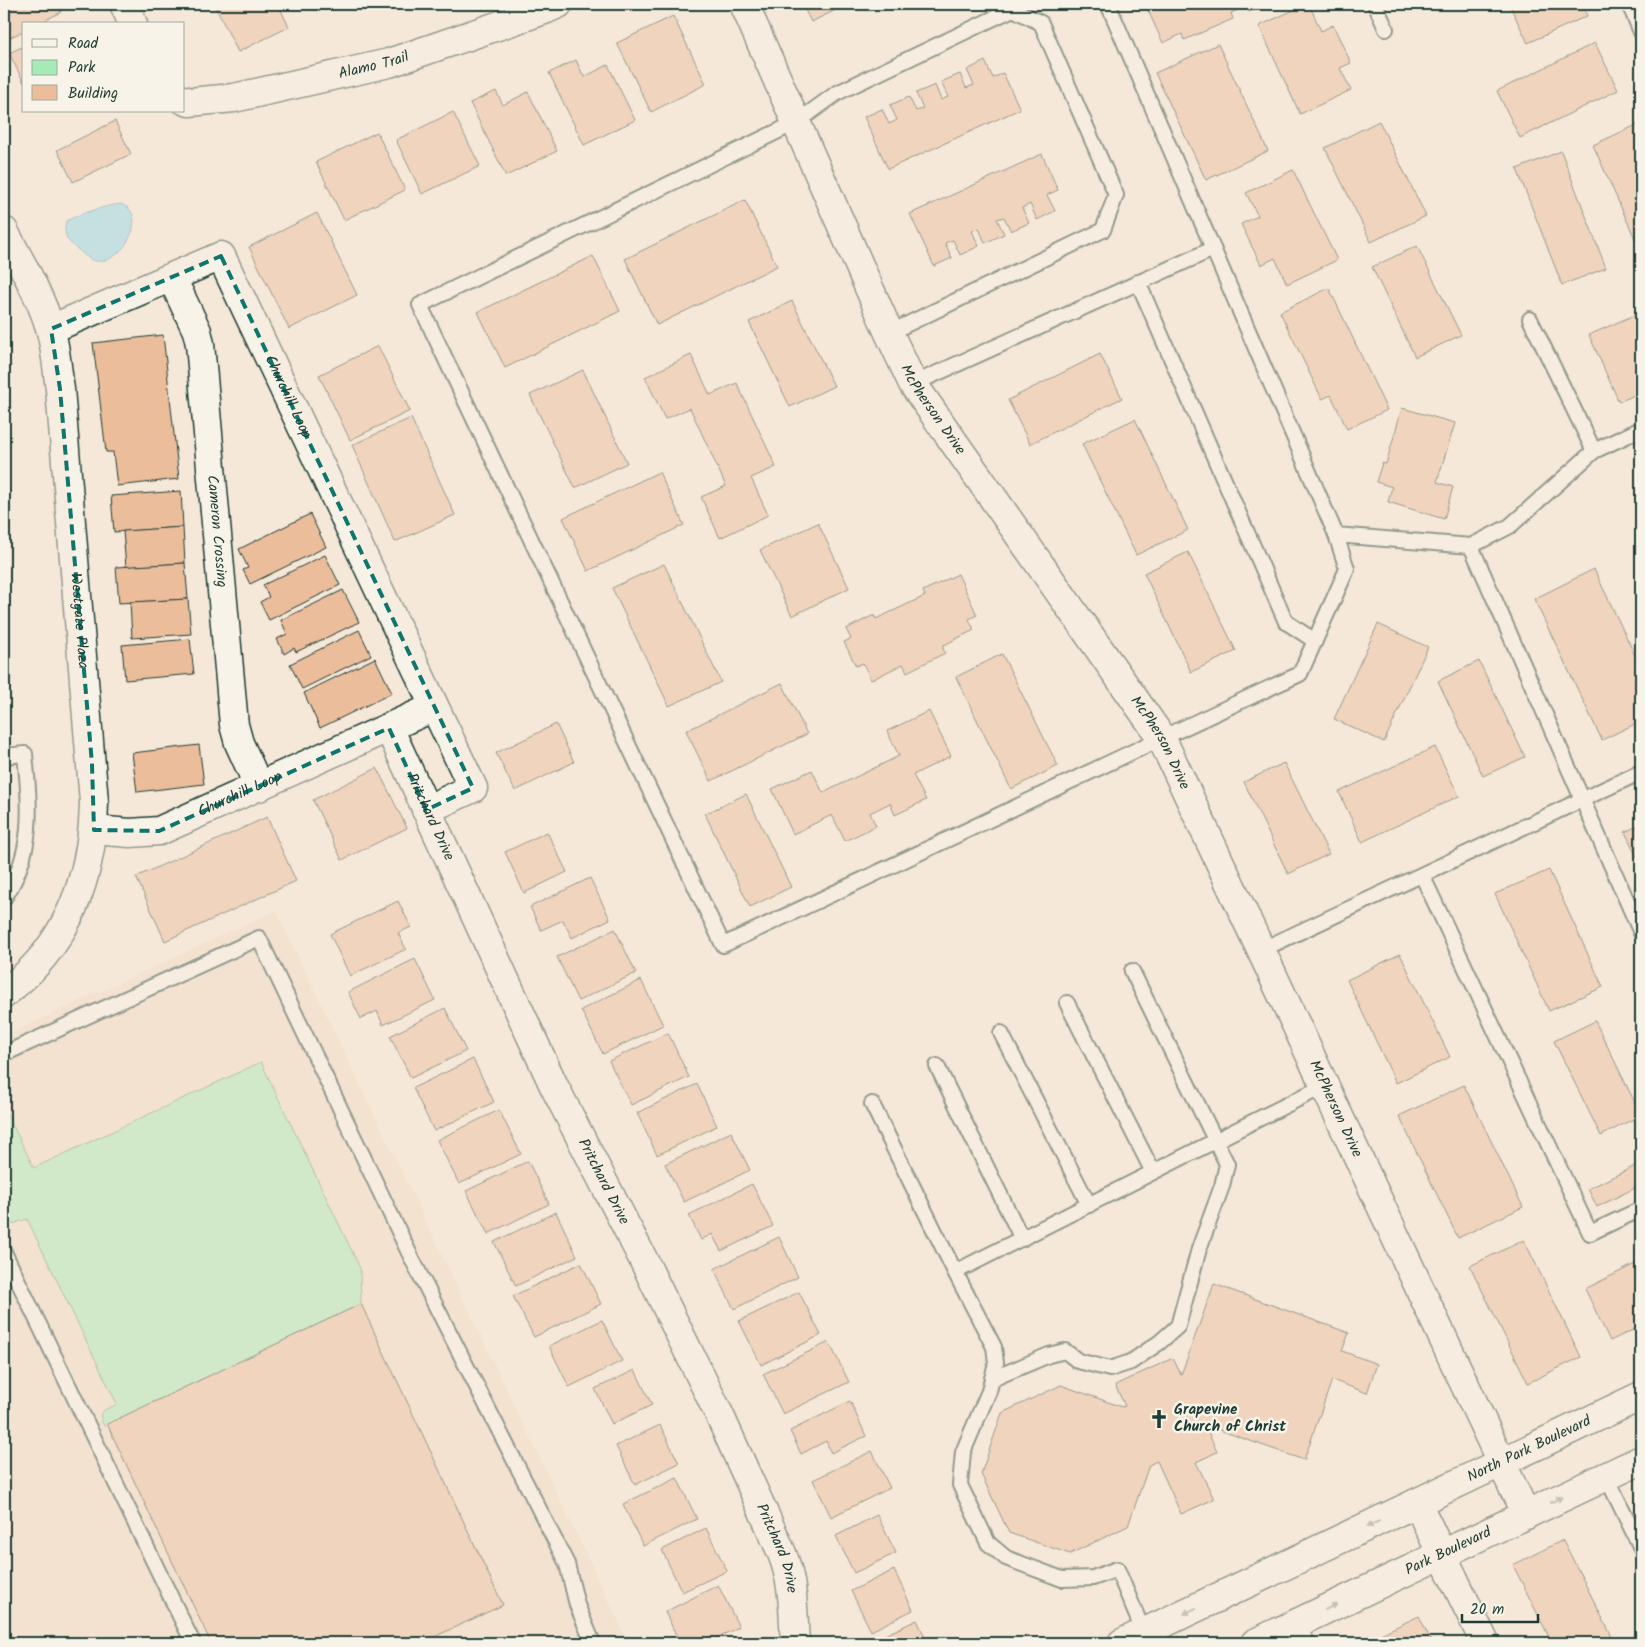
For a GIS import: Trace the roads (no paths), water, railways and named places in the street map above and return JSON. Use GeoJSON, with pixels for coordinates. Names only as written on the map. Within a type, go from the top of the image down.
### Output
{"type":"FeatureCollection","features":[{"type":"Feature","properties":{"kind":"street"},"geometry":{"type":"LineString","coordinates":[[124,4],[132,22]]}},
{"type":"Feature","properties":{"kind":"street","name":"McPherson Drive"},"geometry":{"type":"LineString","coordinates":[[744,4],[913,384],[1161,737],[1526,1515]]}},
{"type":"Feature","properties":{"kind":"street","name":"Alamo Trail"},"geometry":{"type":"LineString","coordinates":[[185,100],[189,102],[234,98],[388,63],[550,6]]}},
{"type":"Feature","properties":{"kind":"street","name":"Westgate Plaza"},"geometry":{"type":"LineString","coordinates":[[4,231],[42,306],[51,329],[60,389],[94,802],[94,830],[90,859],[83,883],[69,917],[53,943],[31,970],[4,994]]}},
{"type":"Feature","properties":{"kind":"street","name":"Churchill Loop"},"geometry":{"type":"LineString","coordinates":[[51,329],[221,256],[472,788],[426,810]]}},
{"type":"Feature","properties":{"kind":"street","name":"Cameron Crossing"},"geometry":{"type":"LineString","coordinates":[[172,278],[197,331],[200,344],[234,725],[238,743],[259,787]]}},
{"type":"Feature","properties":{"kind":"street","name":"Churchill Loop"},"geometry":{"type":"LineString","coordinates":[[94,830],[130,833],[159,831],[434,707]]}},
{"type":"Feature","properties":{"kind":"street","name":"Pritchard Drive"},"geometry":{"type":"LineString","coordinates":[[389,728],[554,1086],[655,1283],[719,1414],[781,1551],[792,1584],[796,1643]]}},
{"type":"Feature","properties":{"kind":"street","name":"North Park Boulevard"},"geometry":{"type":"LineString","coordinates":[[1418,1503],[1641,1396]]}},
{"type":"Feature","properties":{"kind":"street","name":"Park Boulevard"},"geometry":{"type":"LineString","coordinates":[[1255,1643],[1303,1633],[1442,1554],[1641,1460]]}},
{"type":"Feature","properties":{"kind":"street"},"geometry":{"type":"LineString","coordinates":[[1133,1638],[1418,1503],[1485,1643]]}},
{"type":"Feature","properties":{"kind":"lane"},"geometry":{"type":"LineString","coordinates":[[889,333],[1103,230],[1116,195],[1041,23],[1013,9],[837,93],[797,122],[420,305],[723,945],[1161,737],[1300,674],[1347,569],[1336,535],[1108,4]]}},
{"type":"Feature","properties":{"kind":"lane"},"geometry":{"type":"LineString","coordinates":[[1376,4],[1386,29]]}},
{"type":"Feature","properties":{"kind":"lane"},"geometry":{"type":"LineString","coordinates":[[1629,4],[1641,32]]}},
{"type":"Feature","properties":{"kind":"lane"},"geometry":{"type":"LineString","coordinates":[[913,384],[1213,248]]}},
{"type":"Feature","properties":{"kind":"lane"},"geometry":{"type":"LineString","coordinates":[[1138,282],[1286,622],[1315,641]]}},
{"type":"Feature","properties":{"kind":"lane"},"geometry":{"type":"LineString","coordinates":[[1530,319],[1594,451]]}},
{"type":"Feature","properties":{"kind":"lane"},"geometry":{"type":"LineString","coordinates":[[1336,535],[1471,546],[1510,526],[1594,451],[1641,429]]}},
{"type":"Feature","properties":{"kind":"lane"},"geometry":{"type":"LineString","coordinates":[[1471,546],[1641,933]]}},
{"type":"Feature","properties":{"kind":"lane"},"geometry":{"type":"LineString","coordinates":[[4,756],[25,754],[30,806],[28,833],[22,860],[11,888],[4,898]]}},
{"type":"Feature","properties":{"kind":"lane"},"geometry":{"type":"LineString","coordinates":[[1261,950],[1641,772]]}},
{"type":"Feature","properties":{"kind":"lane"},"geometry":{"type":"LineString","coordinates":[[1422,875],[1590,1233],[1641,1209]]}},
{"type":"Feature","properties":{"kind":"lane"},"geometry":{"type":"LineString","coordinates":[[4,1054],[260,938],[412,1259],[567,1564],[576,1605],[593,1643]]}},
{"type":"Feature","properties":{"kind":"lane"},"geometry":{"type":"LineString","coordinates":[[992,1379],[1050,1355],[1065,1351],[1078,1361],[1110,1369],[1131,1362],[1160,1342],[1178,1326],[1199,1249],[1222,1186],[1227,1164],[1132,972]]}},
{"type":"Feature","properties":{"kind":"lane"},"geometry":{"type":"LineString","coordinates":[[1067,1002],[1153,1172]]}},
{"type":"Feature","properties":{"kind":"lane"},"geometry":{"type":"LineString","coordinates":[[1001,1033],[1089,1205]]}},
{"type":"Feature","properties":{"kind":"lane"},"geometry":{"type":"LineString","coordinates":[[937,1066],[1022,1239]]}},
{"type":"Feature","properties":{"kind":"lane"},"geometry":{"type":"LineString","coordinates":[[956,1272],[1324,1086]]}},
{"type":"Feature","properties":{"kind":"lane"},"geometry":{"type":"LineString","coordinates":[[872,1104],[994,1347],[996,1363],[989,1391],[962,1452],[960,1485],[988,1544],[1006,1558],[1062,1579],[1093,1578],[1117,1569],[1133,1638]]}},
{"type":"Feature","properties":{"kind":"lane"},"geometry":{"type":"LineString","coordinates":[[4,1252],[193,1643]]}},
{"type":"Feature","properties":{"kind":"lane"},"geometry":{"type":"LineString","coordinates":[[1606,1476],[1641,1548]]}},
{"type":"Feature","properties":{"kind":"water"},"geometry":{"type":"Polygon","coordinates":[[[120,204],[129,209],[133,218],[133,228],[129,239],[113,257],[103,261],[92,260],[70,242],[65,233],[66,221],[92,211],[120,204]]]}},
{"type":"Feature","properties":{"kind":"place","name":"Grapevine Church of Christ"},"geometry":{"type":"Point","coordinates":[1159,1419]}}]}
